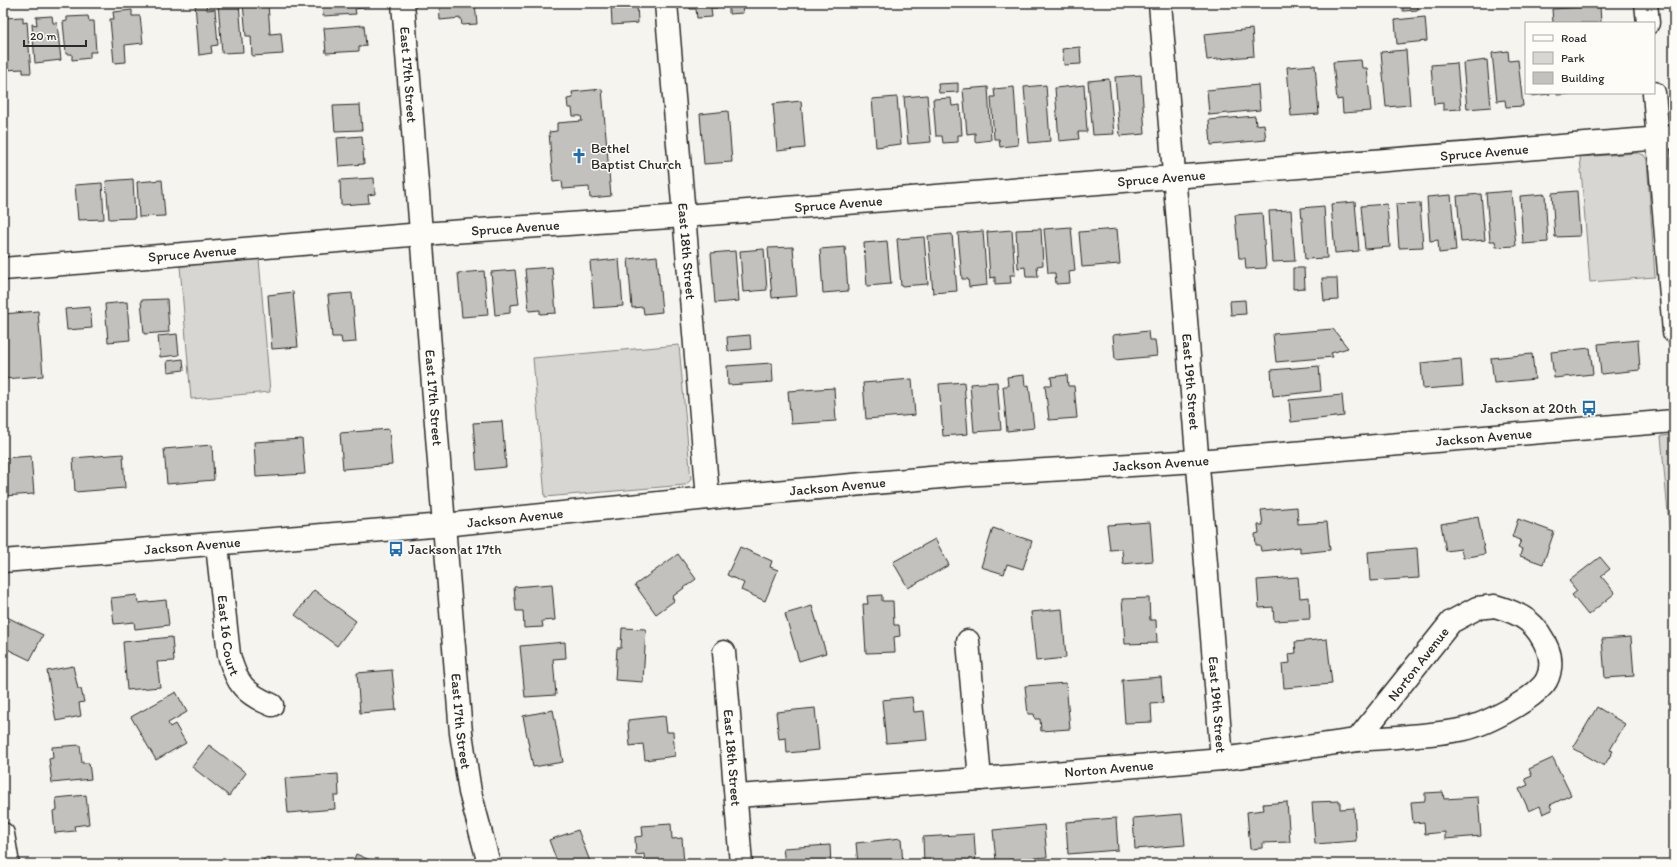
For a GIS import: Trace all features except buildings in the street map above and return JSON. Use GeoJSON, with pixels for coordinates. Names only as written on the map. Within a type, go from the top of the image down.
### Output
{"type":"FeatureCollection","features":[{"type":"Feature","properties":{"kind":"street","name":"East 17th Street"},"geometry":{"type":"LineString","coordinates":[[403,3],[461,733],[470,792],[490,864]]}},
{"type":"Feature","properties":{"kind":"street","name":"East 18th Street"},"geometry":{"type":"LineString","coordinates":[[666,3],[708,498]]}},
{"type":"Feature","properties":{"kind":"street","name":"East 19th Street"},"geometry":{"type":"LineString","coordinates":[[1160,3],[1222,760]]}},
{"type":"Feature","properties":{"kind":"street"},"geometry":{"type":"LineString","coordinates":[[1646,3],[1648,22]]}},
{"type":"Feature","properties":{"kind":"street"},"geometry":{"type":"LineString","coordinates":[[1654,94],[1666,138],[1674,332]]}},
{"type":"Feature","properties":{"kind":"street","name":"Spruce Avenue"},"geometry":{"type":"LineString","coordinates":[[3,270],[422,234],[684,216],[1666,138]]}},
{"type":"Feature","properties":{"kind":"street","name":"Jackson Avenue"},"geometry":{"type":"LineString","coordinates":[[3,561],[217,545],[444,525],[708,498],[963,475],[1198,461],[1674,421]]}},
{"type":"Feature","properties":{"kind":"street","name":"East 16 Court"},"geometry":{"type":"LineString","coordinates":[[217,545],[229,655],[233,673],[238,682],[249,694],[272,705]]}},
{"type":"Feature","properties":{"kind":"street","name":"Norton Avenue"},"geometry":{"type":"LineString","coordinates":[[736,796],[980,780],[1222,760],[1357,740],[1461,730],[1497,717],[1536,692],[1545,683],[1551,668],[1549,653],[1542,634],[1529,620],[1513,612],[1495,606],[1477,608],[1451,622],[1357,740]]}},
{"type":"Feature","properties":{"kind":"street"},"geometry":{"type":"LineString","coordinates":[[968,641],[980,780]]}},
{"type":"Feature","properties":{"kind":"street","name":"East 18th Street"},"geometry":{"type":"LineString","coordinates":[[724,652],[741,864]]}},
{"type":"Feature","properties":{"kind":"street"},"geometry":{"type":"LineString","coordinates":[[3,834],[8,864]]}},
{"type":"Feature","properties":{"kind":"green space"},"geometry":{"type":"Polygon","coordinates":[[[1638,153],[1644,155],[1647,160],[1655,277],[1590,282],[1580,157],[1638,153]]]}},
{"type":"Feature","properties":{"kind":"green space"},"geometry":{"type":"Polygon","coordinates":[[[259,259],[270,392],[191,399],[180,266],[259,259]]]}},
{"type":"Feature","properties":{"kind":"green space"},"geometry":{"type":"Polygon","coordinates":[[[679,345],[691,480],[685,485],[545,497],[533,358],[679,345]]]}},
{"type":"Feature","properties":{"kind":"green space"},"geometry":{"type":"Polygon","coordinates":[[[1674,435],[1674,580],[1661,436],[1674,435]]]}},
{"type":"Feature","properties":{"kind":"place","name":"Bethel Baptist Church"},"geometry":{"type":"Point","coordinates":[579,156]}},
{"type":"Feature","properties":{"kind":"place","name":"Jackson at 20th"},"geometry":{"type":"Point","coordinates":[1589,408]}},
{"type":"Feature","properties":{"kind":"place","name":"Jackson at 17th"},"geometry":{"type":"Point","coordinates":[396,549]}}]}
